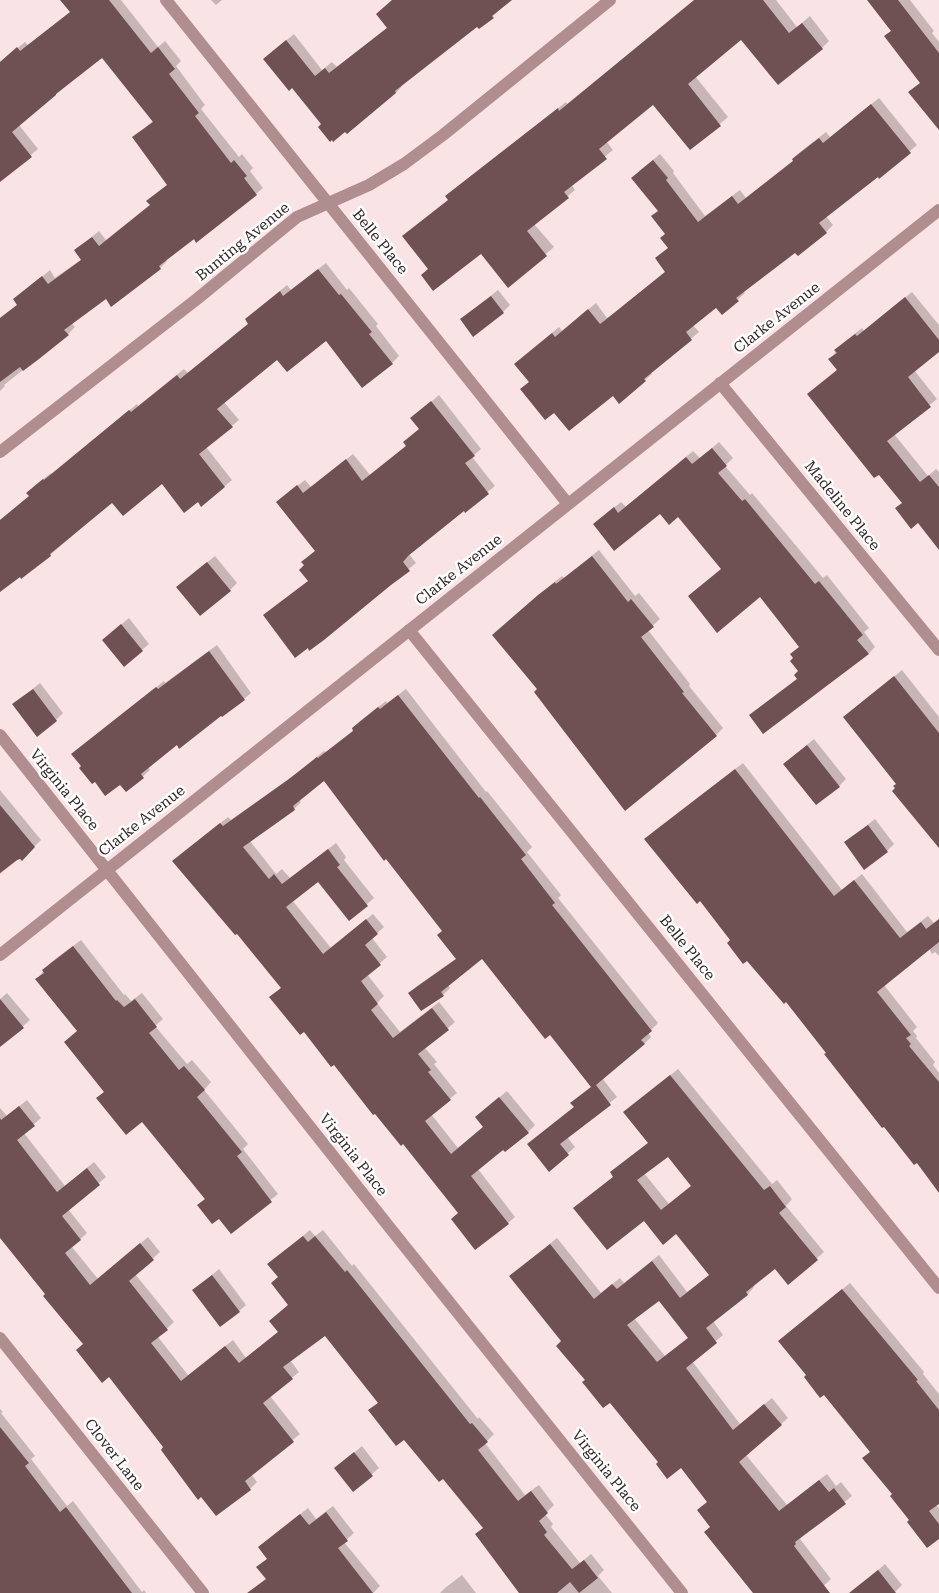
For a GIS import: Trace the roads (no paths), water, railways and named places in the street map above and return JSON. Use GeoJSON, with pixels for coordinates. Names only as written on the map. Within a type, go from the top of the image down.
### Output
{"type":"FeatureCollection","features":[{"type":"Feature","properties":{"kind":"street","name":"Belle Place"},"geometry":{"type":"LineString","coordinates":[[166,0],[568,504]]}},
{"type":"Feature","properties":{"kind":"street","name":"Bunting Avenue"},"geometry":{"type":"LineString","coordinates":[[0,452],[197,299],[297,217],[369,185],[404,164],[443,135],[610,0]]}},
{"type":"Feature","properties":{"kind":"street","name":"Clarke Avenue"},"geometry":{"type":"LineString","coordinates":[[0,955],[939,210]]}},
{"type":"Feature","properties":{"kind":"street","name":"Madeline Place"},"geometry":{"type":"LineString","coordinates":[[720,383],[939,650]]}},
{"type":"Feature","properties":{"kind":"street","name":"Belle Place"},"geometry":{"type":"LineString","coordinates":[[409,630],[939,1288]]}},
{"type":"Feature","properties":{"kind":"street","name":"Virginia Place"},"geometry":{"type":"LineString","coordinates":[[0,735],[682,1593]]}},
{"type":"Feature","properties":{"kind":"street","name":"Clover Lane"},"geometry":{"type":"LineString","coordinates":[[0,1338],[203,1593]]}}]}
